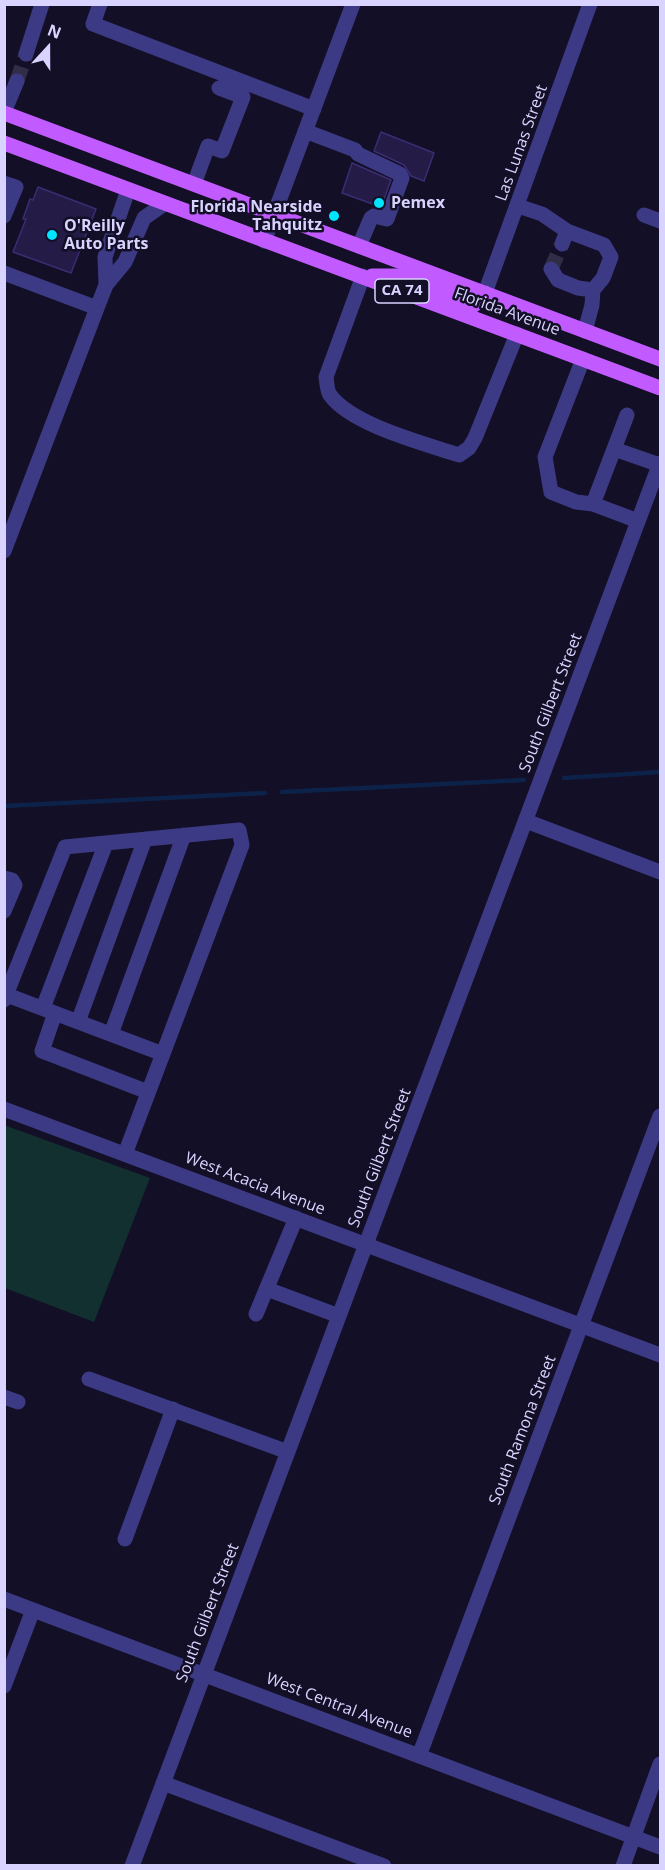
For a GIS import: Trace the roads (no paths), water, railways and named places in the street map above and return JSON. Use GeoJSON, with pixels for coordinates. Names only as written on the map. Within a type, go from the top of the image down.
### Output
{"type":"FeatureCollection","features":[{"type":"Feature","properties":{"kind":"main road","name":"Florida Avenue"},"geometry":{"type":"LineString","coordinates":[[4,112],[660,359]]}},
{"type":"Feature","properties":{"kind":"main road","name":"Florida Avenue"},"geometry":{"type":"LineString","coordinates":[[4,143],[660,388]]}},
{"type":"Feature","properties":{"kind":"main road"},"geometry":{"type":"LineString","coordinates":[[363,276],[396,276],[474,305],[485,293]]}},
{"type":"Feature","properties":{"kind":"street"},"geometry":{"type":"LineString","coordinates":[[26,54],[42,4]]}},
{"type":"Feature","properties":{"kind":"street"},"geometry":{"type":"LineString","coordinates":[[100,4],[93,24],[314,109]]}},
{"type":"Feature","properties":{"kind":"street"},"geometry":{"type":"LineString","coordinates":[[264,241],[352,4]]}},
{"type":"Feature","properties":{"kind":"street","name":"Las Lunas Street"},"geometry":{"type":"LineString","coordinates":[[485,293],[591,4]]}},
{"type":"Feature","properties":{"kind":"street"},"geometry":{"type":"LineString","coordinates":[[4,112],[16,81]]}},
{"type":"Feature","properties":{"kind":"street"},"geometry":{"type":"LineString","coordinates":[[194,184],[208,146],[222,152],[243,97],[219,88]]}},
{"type":"Feature","properties":{"kind":"street"},"geometry":{"type":"LineString","coordinates":[[305,131],[355,150],[358,154],[400,174],[402,178],[387,219],[374,216],[371,218],[359,246]]}},
{"type":"Feature","properties":{"kind":"street"},"geometry":{"type":"LineString","coordinates":[[4,183],[16,187],[4,216]]}},
{"type":"Feature","properties":{"kind":"street"},"geometry":{"type":"LineString","coordinates":[[106,285],[105,257],[128,190]]}},
{"type":"Feature","properties":{"kind":"street"},"geometry":{"type":"LineString","coordinates":[[4,551],[106,285],[125,262],[144,218],[164,204]]}},
{"type":"Feature","properties":{"kind":"street"},"geometry":{"type":"LineString","coordinates":[[518,206],[542,214],[564,238],[604,245],[611,257],[603,278],[593,290],[592,305],[585,331]]}},
{"type":"Feature","properties":{"kind":"street"},"geometry":{"type":"LineString","coordinates":[[644,215],[660,221]]}},
{"type":"Feature","properties":{"kind":"street"},"geometry":{"type":"LineString","coordinates":[[551,269],[558,280],[578,288],[593,290]]}},
{"type":"Feature","properties":{"kind":"street"},"geometry":{"type":"LineString","coordinates":[[4,273],[97,308]]}},
{"type":"Feature","properties":{"kind":"street"},"geometry":{"type":"LineString","coordinates":[[363,276],[326,378],[328,394],[344,409],[361,420],[459,455],[470,448],[475,438],[517,334]]}},
{"type":"Feature","properties":{"kind":"street"},"geometry":{"type":"LineString","coordinates":[[583,359],[545,458],[551,492],[576,502],[593,504],[638,521]]}},
{"type":"Feature","properties":{"kind":"street"},"geometry":{"type":"LineString","coordinates":[[593,504],[627,415]]}},
{"type":"Feature","properties":{"kind":"street"},"geometry":{"type":"LineString","coordinates":[[615,449],[660,464]]}},
{"type":"Feature","properties":{"kind":"street","name":"South Gilbert Street"},"geometry":{"type":"LineString","coordinates":[[132,1866],[660,464]]}},
{"type":"Feature","properties":{"kind":"street"},"geometry":{"type":"LineString","coordinates":[[526,821],[660,872]]}},
{"type":"Feature","properties":{"kind":"street"},"geometry":{"type":"LineString","coordinates":[[125,1154],[148,1092],[163,1054],[242,845],[239,830],[65,848],[6,997],[163,1054]]}},
{"type":"Feature","properties":{"kind":"street"},"geometry":{"type":"LineString","coordinates":[[111,1034],[184,836]]}},
{"type":"Feature","properties":{"kind":"street"},"geometry":{"type":"LineString","coordinates":[[78,1022],[145,839]]}},
{"type":"Feature","properties":{"kind":"street"},"geometry":{"type":"LineString","coordinates":[[106,843],[49,1011],[42,1051],[148,1092]]}},
{"type":"Feature","properties":{"kind":"street"},"geometry":{"type":"LineString","coordinates":[[4,878],[12,880],[15,885],[4,911]]}},
{"type":"Feature","properties":{"kind":"street","name":"West Acacia Avenue"},"geometry":{"type":"LineString","coordinates":[[4,1109],[660,1355]]}},
{"type":"Feature","properties":{"kind":"street","name":"South Ramona Street"},"geometry":{"type":"LineString","coordinates":[[419,1756],[660,1116]]}},
{"type":"Feature","properties":{"kind":"street"},"geometry":{"type":"LineString","coordinates":[[256,1314],[296,1218]]}},
{"type":"Feature","properties":{"kind":"street"},"geometry":{"type":"LineString","coordinates":[[267,1289],[339,1316]]}},
{"type":"Feature","properties":{"kind":"street"},"geometry":{"type":"LineString","coordinates":[[89,1379],[288,1452]]}},
{"type":"Feature","properties":{"kind":"street"},"geometry":{"type":"LineString","coordinates":[[125,1539],[172,1409]]}},
{"type":"Feature","properties":{"kind":"street","name":"West Central Avenue"},"geometry":{"type":"LineString","coordinates":[[4,1599],[660,1847]]}},
{"type":"Feature","properties":{"kind":"street"},"geometry":{"type":"LineString","coordinates":[[4,1686],[33,1610]]}},
{"type":"Feature","properties":{"kind":"street"},"geometry":{"type":"LineString","coordinates":[[623,1866],[660,1764]]}},
{"type":"Feature","properties":{"kind":"street"},"geometry":{"type":"LineString","coordinates":[[163,1782],[384,1866]]}},
{"type":"Feature","properties":{"kind":"waterway"},"geometry":{"type":"LineString","coordinates":[[564,778],[660,772]]}},
{"type":"Feature","properties":{"kind":"waterway"},"geometry":{"type":"LineString","coordinates":[[282,792],[524,780]]}},
{"type":"Feature","properties":{"kind":"waterway"},"geometry":{"type":"LineString","coordinates":[[4,806],[265,793]]}},
{"type":"Feature","properties":{"kind":"tunnel"},"geometry":{"type":"LineString","coordinates":[[17,81],[26,54]]}},
{"type":"Feature","properties":{"kind":"tunnel"},"geometry":{"type":"LineString","coordinates":[[551,269],[562,244]]}},
{"type":"Feature","properties":{"kind":"place","name":"Pemex"},"geometry":{"type":"Point","coordinates":[379,203]}},
{"type":"Feature","properties":{"kind":"place","name":"Florida Nearside Tahquitz"},"geometry":{"type":"Point","coordinates":[334,216]}},
{"type":"Feature","properties":{"kind":"place","name":"O'Reilly Auto Parts"},"geometry":{"type":"Point","coordinates":[52,235]}}]}
